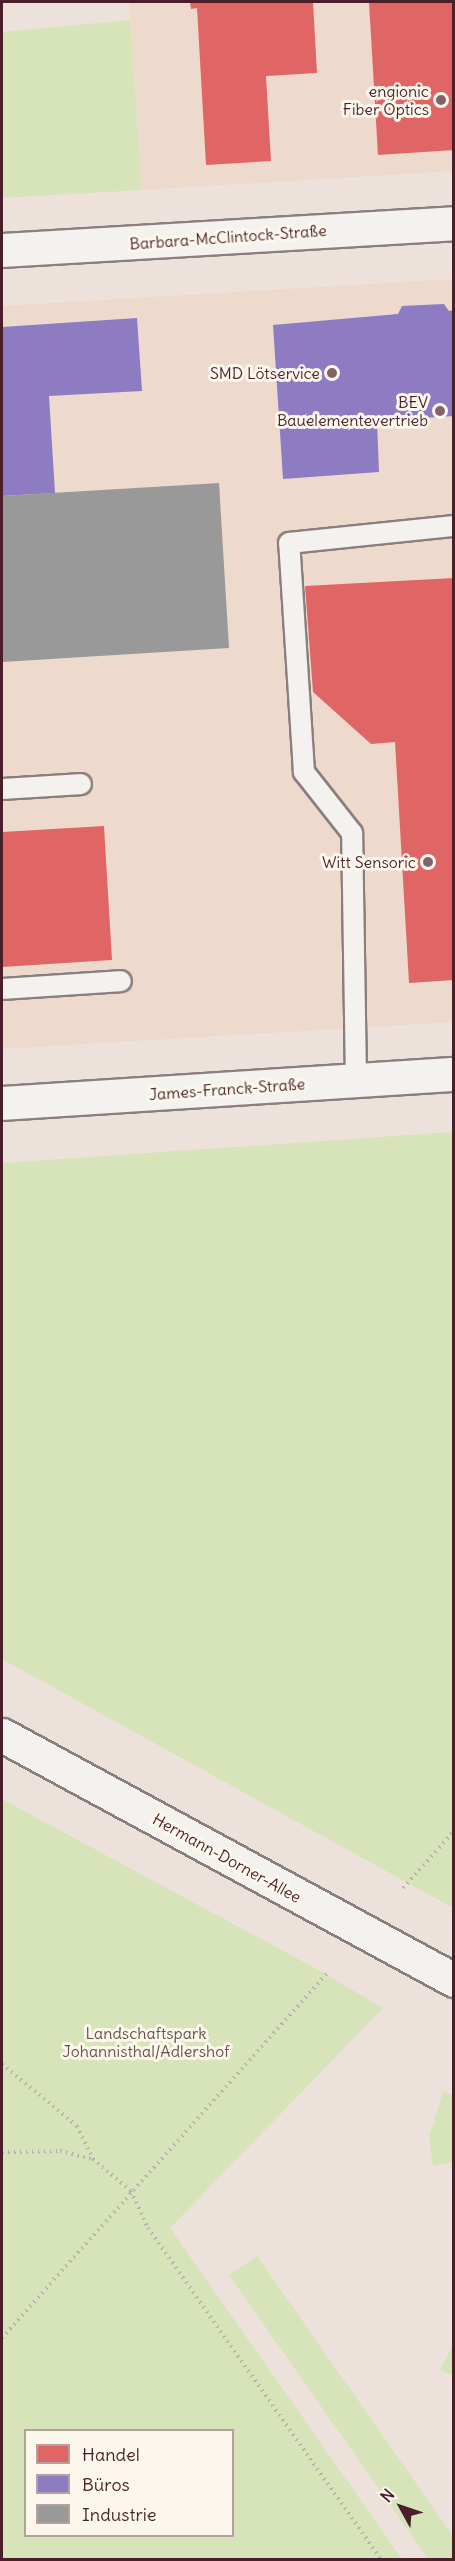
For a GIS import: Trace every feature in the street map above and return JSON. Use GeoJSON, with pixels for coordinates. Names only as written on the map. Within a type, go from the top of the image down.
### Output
{"type":"FeatureCollection","features":[{"type":"Feature","properties":{"kind":"street","name":"Barbara-McClintock-Straße"},"geometry":{"type":"LineString","coordinates":[[2,250],[453,223]]}},
{"type":"Feature","properties":{"kind":"street","name":"James-Franck-Straße"},"geometry":{"type":"LineString","coordinates":[[2,1103],[453,1074]]}},
{"type":"Feature","properties":{"kind":"street","name":"Hermann-Dorner-Allee"},"geometry":{"type":"LineString","coordinates":[[2,1735],[453,1980]]}},
{"type":"Feature","properties":{"kind":"lane"},"geometry":{"type":"LineString","coordinates":[[356,1080],[352,833],[304,772],[289,543],[453,526]]}},
{"type":"Feature","properties":{"kind":"lane"},"geometry":{"type":"LineString","coordinates":[[2,789],[81,784]]}},
{"type":"Feature","properties":{"kind":"lane"},"geometry":{"type":"LineString","coordinates":[[2,989],[121,981]]}},
{"type":"Feature","properties":{"kind":"path"},"geometry":{"type":"LineString","coordinates":[[403,1888],[453,1831]]}},
{"type":"Feature","properties":{"kind":"path"},"geometry":{"type":"LineString","coordinates":[[2,2338],[328,1972]]}},
{"type":"Feature","properties":{"kind":"path"},"geometry":{"type":"LineString","coordinates":[[2,2064],[76,2126],[93,2159],[131,2191],[148,2228],[381,2559]]}},
{"type":"Feature","properties":{"kind":"path"},"geometry":{"type":"LineString","coordinates":[[2,2152],[60,2151],[93,2159]]}},
{"type":"Feature","properties":{"kind":"shaded area"},"geometry":{"type":"Polygon","coordinates":[[[129,2],[453,2],[453,171],[142,190],[129,2]]]}},
{"type":"Feature","properties":{"kind":"shaded area"},"geometry":{"type":"Polygon","coordinates":[[[453,279],[453,1022],[2,1049],[2,306],[453,279]]]}},
{"type":"Feature","properties":{"kind":"green space"},"geometry":{"type":"Polygon","coordinates":[[[130,20],[142,190],[2,198],[2,32],[130,20]]]}},
{"type":"Feature","properties":{"kind":"green space"},"geometry":{"type":"Polygon","coordinates":[[[454,1132],[453,1908],[2,1659],[2,1163],[454,1132]]]}},
{"type":"Feature","properties":{"kind":"green space","name":"Landschaftspark Johannisthal/Adlershof"},"geometry":{"type":"Polygon","coordinates":[[[2,1799],[315,1968],[383,2008],[170,2228],[402,2559],[2,2559],[2,1799]]]}},
{"type":"Feature","properties":{"kind":"green space"},"geometry":{"type":"Polygon","coordinates":[[[443,2091],[453,2096],[453,2162],[433,2166],[429,2138],[443,2091]]]}},
{"type":"Feature","properties":{"kind":"green space"},"geometry":{"type":"Polygon","coordinates":[[[257,2256],[453,2536],[453,2559],[428,2559],[229,2275],[257,2256]]]}},
{"type":"Feature","properties":{"kind":"green space"},"geometry":{"type":"Polygon","coordinates":[[[453,2345],[453,2376],[440,2369],[453,2345]]]}},
{"type":"Feature","properties":{"kind":"building: Handel"},"geometry":{"type":"Polygon","coordinates":[[[190,2],[313,2],[317,73],[266,76],[271,161],[206,165],[197,8],[191,9],[190,2]]]}},
{"type":"Feature","properties":{"kind":"building: Handel"},"geometry":{"type":"Polygon","coordinates":[[[369,2],[454,2],[454,150],[378,155],[369,2]]]}},
{"type":"Feature","properties":{"kind":"building: Handel","name":"Witt Sensoric"},"geometry":{"type":"Polygon","coordinates":[[[454,578],[454,980],[409,983],[395,742],[371,744],[313,692],[305,586],[454,578]]]}},
{"type":"Feature","properties":{"kind":"building: Handel"},"geometry":{"type":"Polygon","coordinates":[[[104,826],[112,960],[2,967],[2,832],[104,826]]]}},
{"type":"Feature","properties":{"kind":"building: Büros","name":"SMD Lötservice"},"geometry":{"type":"Polygon","coordinates":[[[444,304],[449,311],[454,310],[454,416],[377,421],[379,472],[283,479],[273,325],[398,314],[402,306],[444,304]]]}},
{"type":"Feature","properties":{"kind":"building: Büros"},"geometry":{"type":"Polygon","coordinates":[[[137,318],[142,391],[49,396],[55,493],[2,496],[2,327],[137,318]]]}},
{"type":"Feature","properties":{"kind":"building: Industrie"},"geometry":{"type":"Polygon","coordinates":[[[219,483],[229,648],[2,662],[2,496],[219,483]]]}},
{"type":"Feature","properties":{"kind":"place","name":"engionic Fiber Optics"},"geometry":{"type":"Point","coordinates":[441,100]}},
{"type":"Feature","properties":{"kind":"place","name":"SMD Lötservice"},"geometry":{"type":"Point","coordinates":[332,373]}},
{"type":"Feature","properties":{"kind":"place","name":"BEV Bauelementevertrieb"},"geometry":{"type":"Point","coordinates":[440,411]}},
{"type":"Feature","properties":{"kind":"place","name":"Witt Sensoric"},"geometry":{"type":"Point","coordinates":[428,862]}}]}
